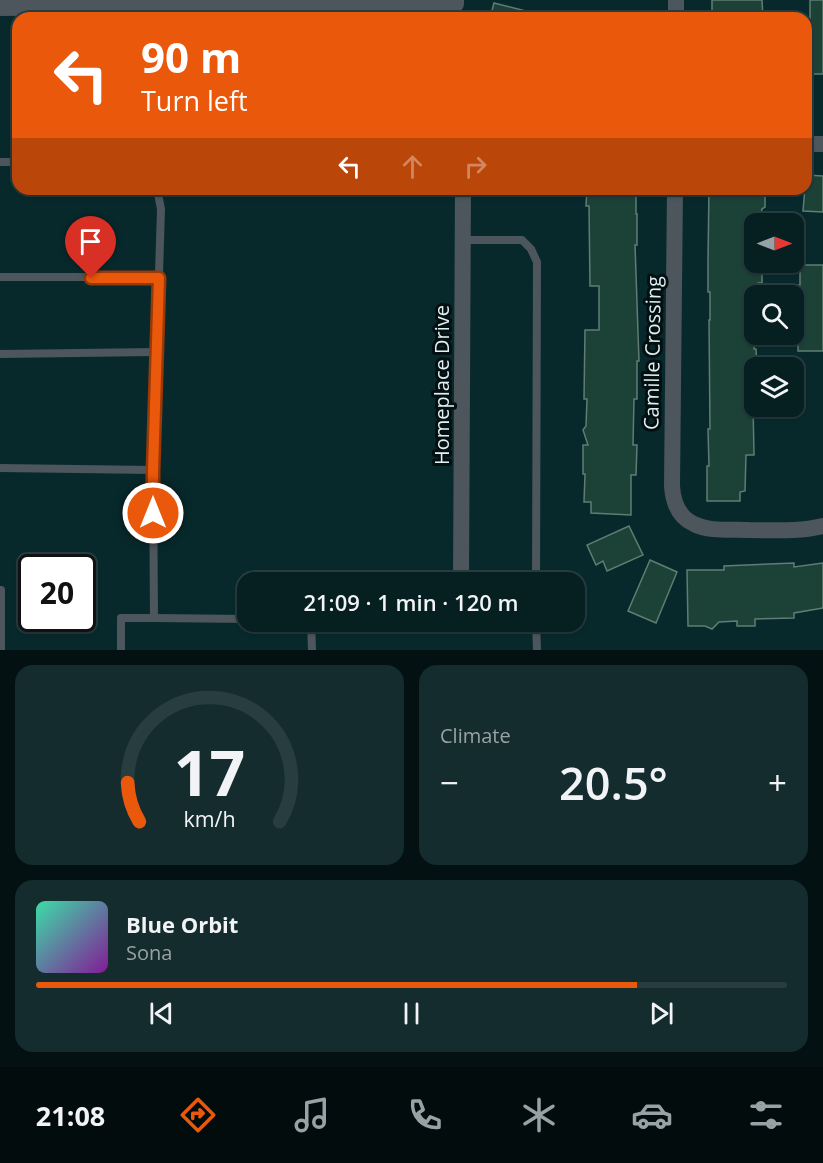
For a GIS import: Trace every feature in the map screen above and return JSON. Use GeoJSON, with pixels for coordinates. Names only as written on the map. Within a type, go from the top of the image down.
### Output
{"type":"FeatureCollection","features":[{"type":"Feature","properties":{"kind":"street"},"geometry":{"type":"LineString","coordinates":[[0,8],[32,4],[456,2]]}},
{"type":"Feature","properties":{"kind":"street","name":"Homeplace Drive"},"geometry":{"type":"LineString","coordinates":[[461,572],[463,195]]}},
{"type":"Feature","properties":{"kind":"street","name":"Camille Crossing"},"geometry":{"type":"LineString","coordinates":[[675,195],[673,501],[682,515],[692,524],[708,529],[785,530],[813,529],[823,526]]}},
{"type":"Feature","properties":{"kind":"lane"},"geometry":{"type":"LineString","coordinates":[[154,618],[153,471],[161,209],[158,195]]}},
{"type":"Feature","properties":{"kind":"lane"},"geometry":{"type":"LineString","coordinates":[[462,240],[522,240],[531,249],[537,262],[536,572]]}},
{"type":"Feature","properties":{"kind":"lane"},"geometry":{"type":"LineString","coordinates":[[0,278],[159,278]]}},
{"type":"Feature","properties":{"kind":"lane"},"geometry":{"type":"LineString","coordinates":[[0,354],[156,352]]}},
{"type":"Feature","properties":{"kind":"lane"},"geometry":{"type":"LineString","coordinates":[[0,468],[153,471]]}},
{"type":"Feature","properties":{"kind":"lane"},"geometry":{"type":"LineString","coordinates":[[0,590],[1,650]]}},
{"type":"Feature","properties":{"kind":"lane"},"geometry":{"type":"LineString","coordinates":[[121,650],[121,618],[237,619]]}},
{"type":"Feature","properties":{"kind":"lane"},"geometry":{"type":"LineString","coordinates":[[311,632],[312,650]]}},
{"type":"Feature","properties":{"kind":"lane"},"geometry":{"type":"LineString","coordinates":[[536,632],[537,650]]}},
{"type":"Feature","properties":{"kind":"building"},"geometry":{"type":"Polygon","coordinates":[[[712,0],[762,0],[763,12],[712,12],[712,0]]]}},
{"type":"Feature","properties":{"kind":"building"},"geometry":{"type":"Polygon","coordinates":[[[810,0],[823,0],[823,74],[812,74],[812,12],[810,12],[810,0]]]}},
{"type":"Feature","properties":{"kind":"building"},"geometry":{"type":"Polygon","coordinates":[[[494,3],[530,12],[492,12],[494,3]]]}},
{"type":"Feature","properties":{"kind":"building"},"geometry":{"type":"Polygon","coordinates":[[[812,175],[823,176],[823,212],[803,211],[804,195],[812,195],[812,175]]]}},
{"type":"Feature","properties":{"kind":"building"},"geometry":{"type":"Polygon","coordinates":[[[587,195],[636,195],[637,245],[635,245],[639,361],[637,361],[637,399],[634,399],[633,445],[637,445],[636,475],[631,475],[631,515],[591,513],[591,502],[584,502],[583,445],[588,445],[583,430],[586,426],[587,399],[584,399],[585,330],[599,330],[599,286],[590,286],[589,206],[586,206],[587,195]]]}},
{"type":"Feature","properties":{"kind":"building"},"geometry":{"type":"Polygon","coordinates":[[[709,195],[762,195],[765,197],[765,207],[761,213],[744,213],[744,273],[762,273],[762,283],[744,285],[744,345],[754,345],[756,357],[744,357],[744,417],[753,417],[754,455],[746,455],[745,491],[740,492],[740,501],[707,501],[708,429],[710,429],[710,292],[708,292],[709,195]]]}},
{"type":"Feature","properties":{"kind":"building"},"geometry":{"type":"Polygon","coordinates":[[[804,265],[823,265],[823,351],[798,351],[798,345],[804,345],[804,285],[800,285],[800,273],[804,273],[804,265]]]}},
{"type":"Feature","properties":{"kind":"building"},"geometry":{"type":"Polygon","coordinates":[[[629,526],[643,555],[607,571],[603,561],[596,565],[587,545],[629,526]]]}},
{"type":"Feature","properties":{"kind":"building"},"geometry":{"type":"Polygon","coordinates":[[[650,560],[677,572],[656,623],[628,611],[650,560]]]}},
{"type":"Feature","properties":{"kind":"building"},"geometry":{"type":"Polygon","coordinates":[[[794,563],[794,567],[823,563],[823,608],[794,613],[794,618],[755,619],[755,626],[737,626],[737,621],[719,622],[712,629],[705,626],[688,626],[687,570],[724,570],[724,566],[794,563]]]}},
{"type":"Feature","properties":{"kind":"route"},"geometry":{"type":"LineString","coordinates":[[91,278],[159,278],[153,513]]}}]}
